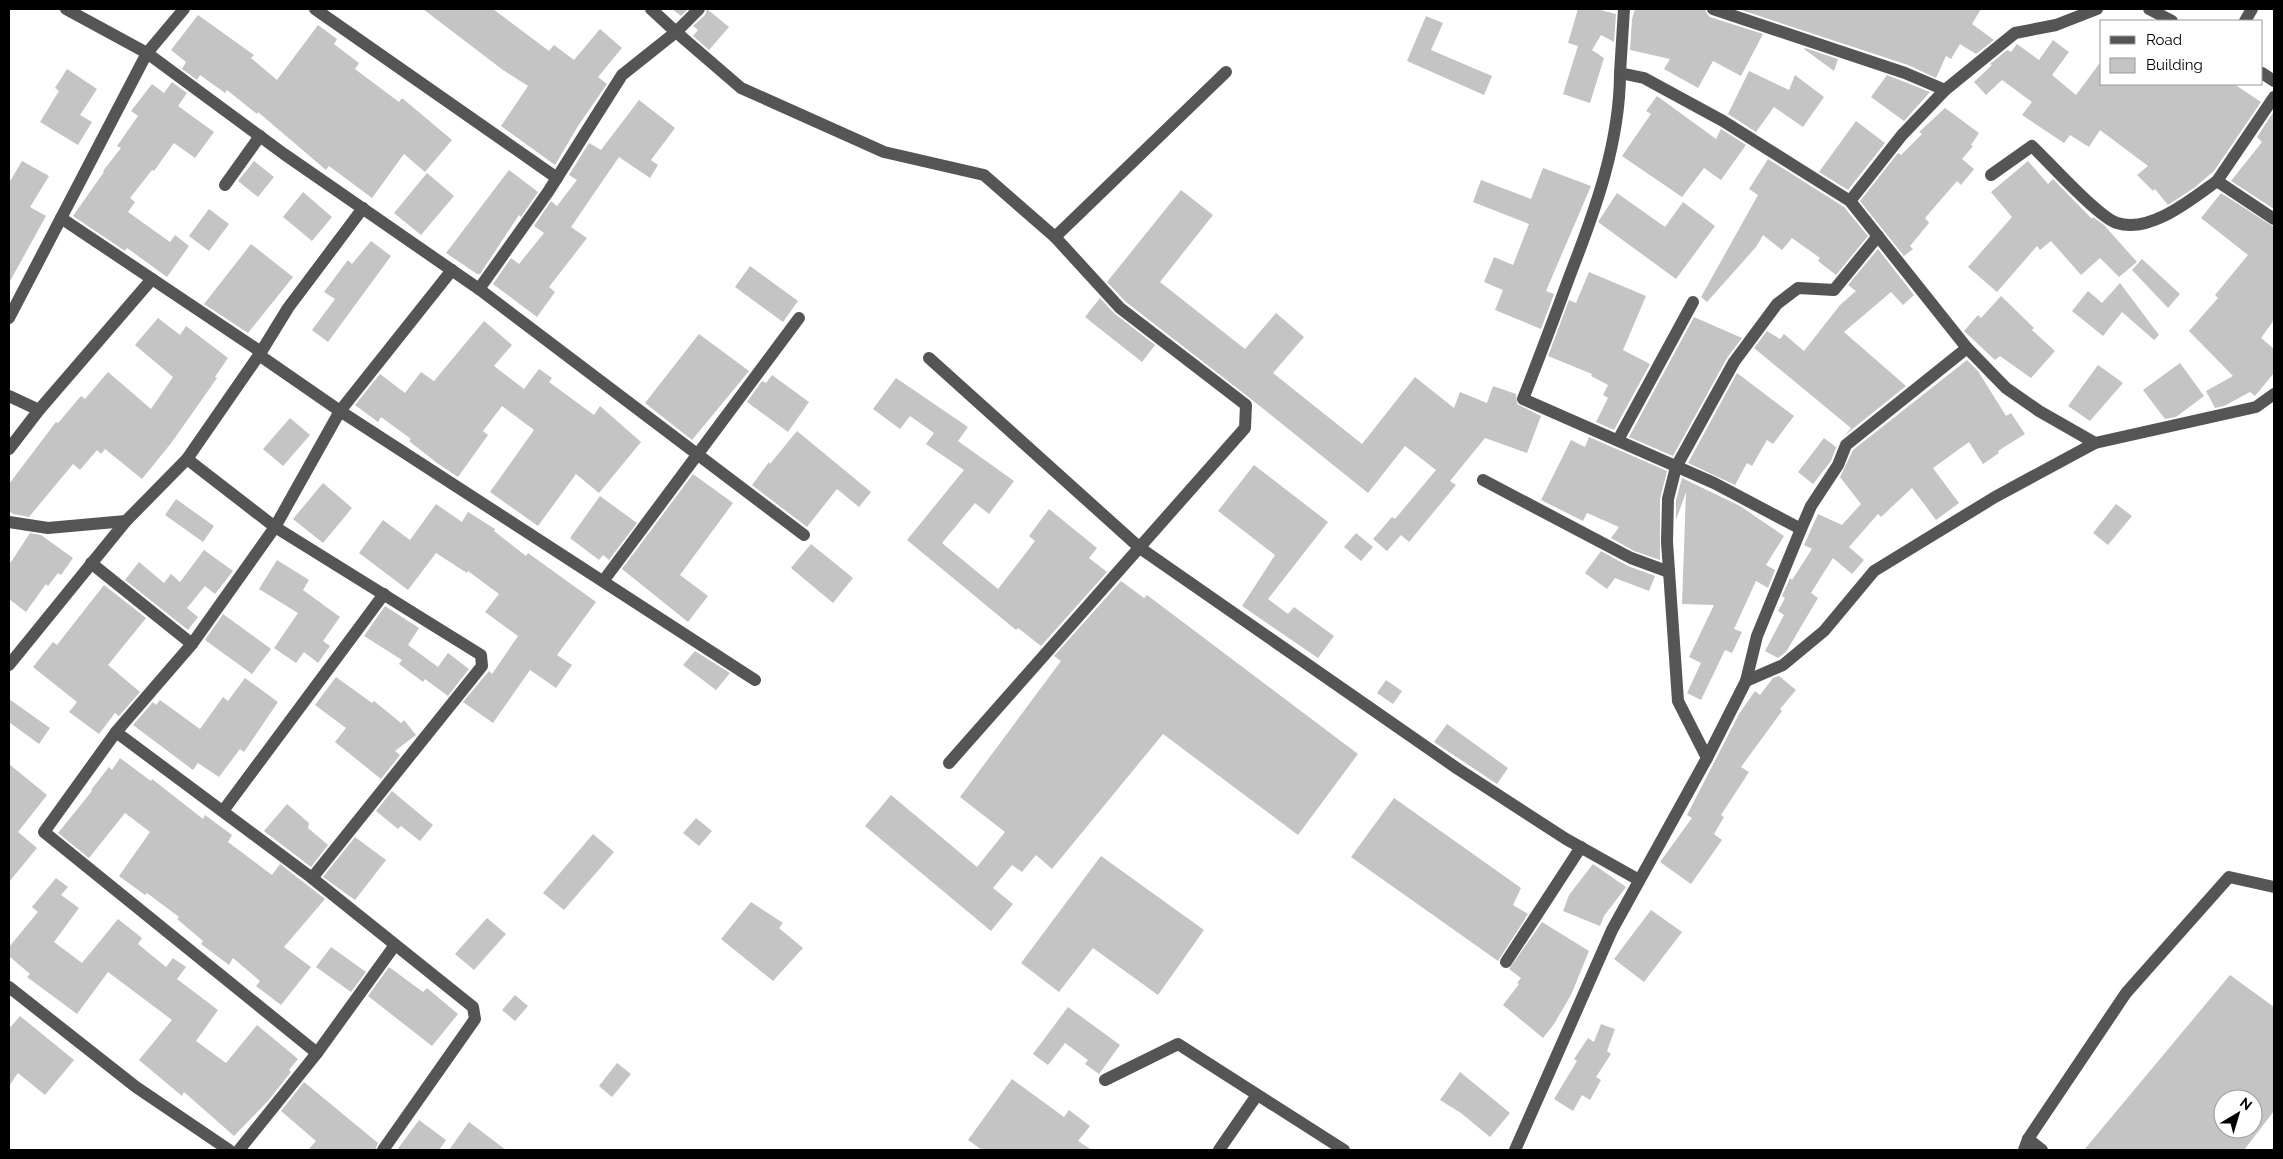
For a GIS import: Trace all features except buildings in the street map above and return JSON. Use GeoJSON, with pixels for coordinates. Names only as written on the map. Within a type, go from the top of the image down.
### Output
{"type":"FeatureCollection","features":[{"type":"Feature","properties":{"kind":"street"},"geometry":{"type":"LineString","coordinates":[[66,9],[147,53],[260,136],[479,289],[804,535]]}},
{"type":"Feature","properties":{"kind":"street"},"geometry":{"type":"LineString","coordinates":[[9,318],[147,53],[184,9]]}},
{"type":"Feature","properties":{"kind":"street"},"geometry":{"type":"LineString","coordinates":[[315,9],[557,178]]}},
{"type":"Feature","properties":{"kind":"street"},"geometry":{"type":"LineString","coordinates":[[652,9],[741,88],[884,152],[984,175],[1056,237],[1120,308],[1246,405],[1245,428],[950,763]]}},
{"type":"Feature","properties":{"kind":"street"},"geometry":{"type":"LineString","coordinates":[[479,289],[557,178],[622,75],[676,32],[699,9]]}},
{"type":"Feature","properties":{"kind":"street"},"geometry":{"type":"LineString","coordinates":[[1624,9],[1620,102],[1615,132],[1592,217],[1523,400],[1618,440],[1748,500],[1800,529]]}},
{"type":"Feature","properties":{"kind":"street"},"geometry":{"type":"LineString","coordinates":[[1713,9],[1905,73],[1945,90]]}},
{"type":"Feature","properties":{"kind":"street"},"geometry":{"type":"LineString","coordinates":[[1850,201],[1902,135],[1945,90],[2015,33],[2056,25],[2097,9]]}},
{"type":"Feature","properties":{"kind":"street"},"geometry":{"type":"LineString","coordinates":[[2149,9],[2170,20]]}},
{"type":"Feature","properties":{"kind":"street"},"geometry":{"type":"LineString","coordinates":[[2246,20],[2252,9]]}},
{"type":"Feature","properties":{"kind":"street"},"geometry":{"type":"LineString","coordinates":[[1056,237],[1226,72]]}},
{"type":"Feature","properties":{"kind":"street"},"geometry":{"type":"LineString","coordinates":[[1620,73],[1644,78],[1723,121],[1850,201],[1967,348],[2006,388],[2039,411],[2095,443]]}},
{"type":"Feature","properties":{"kind":"street"},"geometry":{"type":"LineString","coordinates":[[2263,74],[2274,81]]}},
{"type":"Feature","properties":{"kind":"street"},"geometry":{"type":"LineString","coordinates":[[1991,176],[2032,146],[2092,206],[2116,223],[2141,224],[2179,208],[2217,181],[2274,97]]}},
{"type":"Feature","properties":{"kind":"street"},"geometry":{"type":"LineString","coordinates":[[225,185],[260,136]]}},
{"type":"Feature","properties":{"kind":"street"},"geometry":{"type":"LineString","coordinates":[[2217,181],[2274,219]]}},
{"type":"Feature","properties":{"kind":"street"},"geometry":{"type":"LineString","coordinates":[[9,665],[126,521],[187,459],[260,354],[288,308],[363,208]]}},
{"type":"Feature","properties":{"kind":"street"},"geometry":{"type":"LineString","coordinates":[[61,218],[340,411],[604,580],[755,680]]}},
{"type":"Feature","properties":{"kind":"street"},"geometry":{"type":"LineString","coordinates":[[1707,758],[1678,701],[1669,572],[1668,499],[1676,467],[1734,362],[1777,304],[1798,288],[1834,290],[1878,236]]}},
{"type":"Feature","properties":{"kind":"street"},"geometry":{"type":"LineString","coordinates":[[317,1054],[44,832],[116,732],[192,644],[276,528],[340,411],[452,270]]}},
{"type":"Feature","properties":{"kind":"street"},"geometry":{"type":"LineString","coordinates":[[9,449],[39,410],[152,280]]}},
{"type":"Feature","properties":{"kind":"street"},"geometry":{"type":"LineString","coordinates":[[1618,440],[1693,302]]}},
{"type":"Feature","properties":{"kind":"street"},"geometry":{"type":"LineString","coordinates":[[604,580],[799,318]]}},
{"type":"Feature","properties":{"kind":"street"},"geometry":{"type":"LineString","coordinates":[[1515,1150],[1612,930],[1707,758],[1746,681],[1757,636],[1811,506],[1838,465],[1846,445],[1967,348]]}},
{"type":"Feature","properties":{"kind":"street"},"geometry":{"type":"LineString","coordinates":[[929,358],[1140,548],[1458,769],[1581,847],[1639,880]]}},
{"type":"Feature","properties":{"kind":"street"},"geometry":{"type":"LineString","coordinates":[[1746,681],[1783,665],[1824,632],[1874,571],[1996,498],[2095,443],[2256,407],[2274,394]]}},
{"type":"Feature","properties":{"kind":"street"},"geometry":{"type":"LineString","coordinates":[[9,396],[39,410]]}},
{"type":"Feature","properties":{"kind":"street"},"geometry":{"type":"LineString","coordinates":[[187,459],[276,528],[481,655],[482,666],[312,878]]}},
{"type":"Feature","properties":{"kind":"street"},"geometry":{"type":"LineString","coordinates":[[1483,480],[1631,558],[1669,572]]}},
{"type":"Feature","properties":{"kind":"street"},"geometry":{"type":"LineString","coordinates":[[9,522],[48,528],[126,521]]}},
{"type":"Feature","properties":{"kind":"street"},"geometry":{"type":"LineString","coordinates":[[90,563],[192,644]]}},
{"type":"Feature","properties":{"kind":"street"},"geometry":{"type":"LineString","coordinates":[[223,811],[384,594]]}},
{"type":"Feature","properties":{"kind":"street"},"geometry":{"type":"LineString","coordinates":[[116,732],[312,878],[473,1007],[475,1019],[383,1150]]}},
{"type":"Feature","properties":{"kind":"street"},"geometry":{"type":"LineString","coordinates":[[1506,962],[1581,847]]}},
{"type":"Feature","properties":{"kind":"street"},"geometry":{"type":"LineString","coordinates":[[2042,1150],[2026,1144],[2126,993],[2229,877],[2274,887]]}},
{"type":"Feature","properties":{"kind":"street"},"geometry":{"type":"LineString","coordinates":[[239,1150],[317,1054],[395,945]]}},
{"type":"Feature","properties":{"kind":"street"},"geometry":{"type":"LineString","coordinates":[[9,987],[136,1087],[228,1150]]}},
{"type":"Feature","properties":{"kind":"street"},"geometry":{"type":"LineString","coordinates":[[1105,1080],[1178,1044],[1344,1150]]}},
{"type":"Feature","properties":{"kind":"street"},"geometry":{"type":"LineString","coordinates":[[1219,1150],[1257,1095]]}}]}
